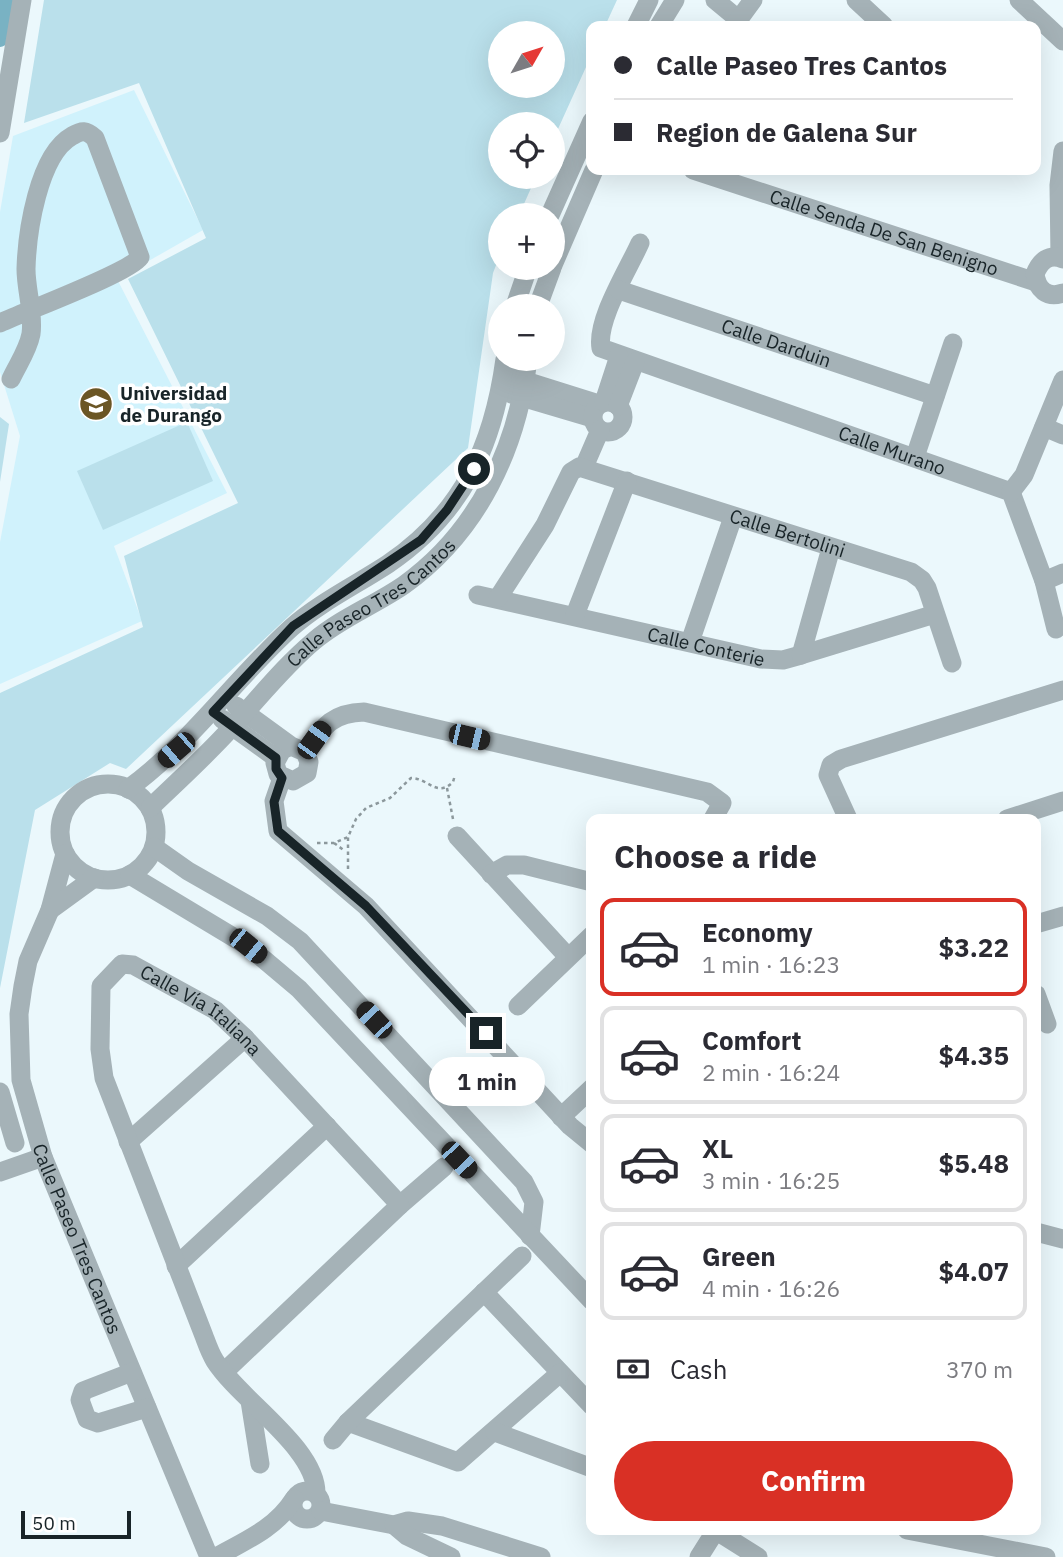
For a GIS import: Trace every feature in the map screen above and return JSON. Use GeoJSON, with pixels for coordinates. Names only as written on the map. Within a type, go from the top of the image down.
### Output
{"type":"FeatureCollection","features":[{"type":"Feature","properties":{"kind":"street"},"geometry":{"type":"LineString","coordinates":[[0,133],[22,0]]}},
{"type":"Feature","properties":{"kind":"street"},"geometry":{"type":"LineString","coordinates":[[638,21],[649,0]]}},
{"type":"Feature","properties":{"kind":"street"},"geometry":{"type":"LineString","coordinates":[[662,21],[674,0]]}},
{"type":"Feature","properties":{"kind":"street"},"geometry":{"type":"LineString","coordinates":[[715,0],[734,21]]}},
{"type":"Feature","properties":{"kind":"street"},"geometry":{"type":"LineString","coordinates":[[737,21],[753,0]]}},
{"type":"Feature","properties":{"kind":"street"},"geometry":{"type":"LineString","coordinates":[[856,0],[879,21]]}},
{"type":"Feature","properties":{"kind":"street"},"geometry":{"type":"LineString","coordinates":[[1019,0],[1063,41]]}},
{"type":"Feature","properties":{"kind":"street"},"geometry":{"type":"LineString","coordinates":[[0,323],[29,309],[105,279],[140,257],[95,138],[88,131],[80,131],[61,142],[46,165],[32,222],[26,269],[29,309],[30,337],[5,376]]}},
{"type":"Feature","properties":{"kind":"street"},"geometry":{"type":"LineString","coordinates":[[555,203],[586,134]]}},
{"type":"Feature","properties":{"kind":"street"},"geometry":{"type":"LineString","coordinates":[[1036,282],[1035,274],[1043,260],[1061,258],[1059,185],[1063,151]]}},
{"type":"Feature","properties":{"kind":"street"},"geometry":{"type":"LineString","coordinates":[[565,236],[592,175]]}},
{"type":"Feature","properties":{"kind":"street","name":"Calle Senda De San Benigno"},"geometry":{"type":"LineString","coordinates":[[708,175],[1036,282],[1048,294],[1063,293]]}},
{"type":"Feature","properties":{"kind":"street"},"geometry":{"type":"LineString","coordinates":[[498,597],[585,470],[604,415],[618,356],[599,339],[606,316],[640,243]]}},
{"type":"Feature","properties":{"kind":"street","name":"Calle Darduin"},"geometry":{"type":"LineString","coordinates":[[619,290],[935,396]]}},
{"type":"Feature","properties":{"kind":"street"},"geometry":{"type":"LineString","coordinates":[[915,457],[953,343]]}},
{"type":"Feature","properties":{"kind":"street","name":"Calle Murano"},"geometry":{"type":"LineString","coordinates":[[618,356],[1011,492]]}},
{"type":"Feature","properties":{"kind":"street","name":"Calle Paseo Tres Cantos"},"geometry":{"type":"LineString","coordinates":[[150,808],[239,720],[313,641],[339,622],[404,584],[460,533],[498,473],[524,389],[526,371]]}},
{"type":"Feature","properties":{"kind":"street"},"geometry":{"type":"LineString","coordinates":[[503,374],[524,389],[604,415]]}},
{"type":"Feature","properties":{"kind":"street","name":"Calle Paseo Tres Cantos"},"geometry":{"type":"LineString","coordinates":[[128,789],[176,750],[293,626],[421,540],[447,510],[483,454],[503,374]]}},
{"type":"Feature","properties":{"kind":"street"},"geometry":{"type":"LineString","coordinates":[[1056,629],[1044,581],[1011,492],[1024,475],[1063,380]]}},
{"type":"Feature","properties":{"kind":"street"},"geometry":{"type":"LineString","coordinates":[[1044,427],[1063,435]]}},
{"type":"Feature","properties":{"kind":"street","name":"Calle Bertolini"},"geometry":{"type":"LineString","coordinates":[[585,470],[911,572],[922,580],[952,663]]}},
{"type":"Feature","properties":{"kind":"street"},"geometry":{"type":"LineString","coordinates":[[575,615],[627,481]]}},
{"type":"Feature","properties":{"kind":"street"},"geometry":{"type":"LineString","coordinates":[[690,642],[733,517]]}},
{"type":"Feature","properties":{"kind":"street"},"geometry":{"type":"LineString","coordinates":[[801,655],[831,548]]}},
{"type":"Feature","properties":{"kind":"street"},"geometry":{"type":"LineString","coordinates":[[1044,581],[1063,573]]}},
{"type":"Feature","properties":{"kind":"street","name":"Calle Conterie"},"geometry":{"type":"LineString","coordinates":[[478,595],[498,597],[761,659],[783,660],[935,614]]}},
{"type":"Feature","properties":{"kind":"street"},"geometry":{"type":"LineString","coordinates":[[846,814],[828,775],[831,765],[841,759],[1063,690]]}},
{"type":"Feature","properties":{"kind":"street"},"geometry":{"type":"LineString","coordinates":[[220,705],[239,720],[291,752],[310,762],[307,773],[298,780],[282,778],[276,769],[291,752],[342,713],[364,712],[707,792],[718,811]]}},
{"type":"Feature","properties":{"kind":"street"},"geometry":{"type":"LineString","coordinates":[[282,778],[274,802],[278,831],[343,885],[586,1139]]}},
{"type":"Feature","properties":{"kind":"street"},"geometry":{"type":"LineString","coordinates":[[102,784],[128,789],[150,808],[156,824],[155,847],[147,861],[130,875],[107,880],[94,878],[83,873],[65,854],[60,832],[66,809],[81,792],[102,784]]}},
{"type":"Feature","properties":{"kind":"street"},"geometry":{"type":"LineString","coordinates":[[1023,814],[1063,801]]}},
{"type":"Feature","properties":{"kind":"street"},"geometry":{"type":"LineString","coordinates":[[457,836],[568,957]]}},
{"type":"Feature","properties":{"kind":"street"},"geometry":{"type":"LineString","coordinates":[[155,847],[188,871],[267,916],[317,959],[524,1182],[534,1202],[530,1236]]}},
{"type":"Feature","properties":{"kind":"street","name":"Calle Paseo Tres Cantos"},"geometry":{"type":"LineString","coordinates":[[65,854],[50,910],[28,961],[23,986],[19,1014],[21,1080],[43,1157],[209,1557]]}},
{"type":"Feature","properties":{"kind":"street"},"geometry":{"type":"LineString","coordinates":[[491,874],[507,864],[524,865],[586,880]]}},
{"type":"Feature","properties":{"kind":"street"},"geometry":{"type":"LineString","coordinates":[[130,875],[248,946],[299,989],[530,1236],[586,1290]]}},
{"type":"Feature","properties":{"kind":"street"},"geometry":{"type":"LineString","coordinates":[[50,910],[94,878]]}},
{"type":"Feature","properties":{"kind":"street"},"geometry":{"type":"LineString","coordinates":[[1041,923],[1063,916]]}},
{"type":"Feature","properties":{"kind":"street"},"geometry":{"type":"LineString","coordinates":[[518,1006],[586,940]]}},
{"type":"Feature","properties":{"kind":"street","name":"Calle Vía Italiana"},"geometry":{"type":"LineString","coordinates":[[308,1503],[316,1482],[304,1455],[214,1360],[176,1266],[104,1078],[100,1049],[101,986],[122,964],[133,965],[215,1010],[245,1038],[400,1205]]}},
{"type":"Feature","properties":{"kind":"street"},"geometry":{"type":"LineString","coordinates":[[1041,1006],[1049,1024]]}},
{"type":"Feature","properties":{"kind":"street"},"geometry":{"type":"LineString","coordinates":[[128,1142],[245,1038]]}},
{"type":"Feature","properties":{"kind":"street"},"geometry":{"type":"LineString","coordinates":[[21,1080],[0,1090],[7,1146],[37,1137]]}},
{"type":"Feature","properties":{"kind":"street"},"geometry":{"type":"LineString","coordinates":[[561,1116],[586,1093]]}},
{"type":"Feature","properties":{"kind":"street"},"geometry":{"type":"LineString","coordinates":[[176,1266],[327,1126]]}},
{"type":"Feature","properties":{"kind":"street"},"geometry":{"type":"LineString","coordinates":[[0,1172],[43,1157]]}},
{"type":"Feature","properties":{"kind":"street"},"geometry":{"type":"LineString","coordinates":[[224,1372],[400,1205],[444,1167]]}},
{"type":"Feature","properties":{"kind":"street"},"geometry":{"type":"LineString","coordinates":[[1041,1233],[1063,1239]]}},
{"type":"Feature","properties":{"kind":"street"},"geometry":{"type":"LineString","coordinates":[[334,1440],[348,1422],[522,1256]]}},
{"type":"Feature","properties":{"kind":"street"},"geometry":{"type":"LineString","coordinates":[[484,1292],[586,1400]]}},
{"type":"Feature","properties":{"kind":"street"},"geometry":{"type":"LineString","coordinates":[[132,1372],[83,1391],[80,1400],[87,1419],[98,1423],[147,1408]]}},
{"type":"Feature","properties":{"kind":"street"},"geometry":{"type":"LineString","coordinates":[[348,1422],[458,1462],[560,1373]]}},
{"type":"Feature","properties":{"kind":"street"},"geometry":{"type":"LineString","coordinates":[[250,1401],[260,1464]]}},
{"type":"Feature","properties":{"kind":"street"},"geometry":{"type":"LineString","coordinates":[[495,1432],[586,1466]]}},
{"type":"Feature","properties":{"kind":"street"},"geometry":{"type":"LineString","coordinates":[[216,1557],[308,1503],[394,1525],[407,1536],[451,1557]]}},
{"type":"Feature","properties":{"kind":"street"},"geometry":{"type":"LineString","coordinates":[[394,1525],[408,1521],[442,1526],[541,1557]]}},
{"type":"Feature","properties":{"kind":"street"},"geometry":{"type":"LineString","coordinates":[[699,1557],[713,1535]]}},
{"type":"Feature","properties":{"kind":"street"},"geometry":{"type":"LineString","coordinates":[[724,1535],[758,1557]]}},
{"type":"Feature","properties":{"kind":"street"},"geometry":{"type":"LineString","coordinates":[[928,1535],[1008,1553],[1046,1557]]}},
{"type":"Feature","properties":{"kind":"path"},"geometry":{"type":"LineString","coordinates":[[454,775],[447,788],[457,836]]}},
{"type":"Feature","properties":{"kind":"path"},"geometry":{"type":"LineString","coordinates":[[343,885],[348,869],[345,851],[348,837],[356,819],[366,808],[390,798],[411,778],[418,778],[435,789],[447,788]]}},
{"type":"Feature","properties":{"kind":"path"},"geometry":{"type":"LineString","coordinates":[[307,840],[334,843],[348,837]]}},
{"type":"Feature","properties":{"kind":"path"},"geometry":{"type":"LineString","coordinates":[[334,843],[345,851]]}},
{"type":"Feature","properties":{"kind":"shaded area"},"geometry":{"type":"Polygon","coordinates":[[[44,0],[617,0],[607,21],[586,21],[586,67],[565,113],[488,112],[488,189],[531,189],[524,203],[488,203],[488,280],[492,280],[468,448],[126,769],[110,763],[35,810],[0,988],[0,693],[143,627],[124,556],[238,503],[128,279],[206,238],[139,83],[24,123],[44,0]]]}},
{"type":"Feature","properties":{"kind":"shaded area","name":"Universidad de Durango"},"geometry":{"type":"Polygon","coordinates":[[[134,90],[203,230],[117,279],[227,493],[114,546],[142,621],[0,684],[0,542],[20,436],[0,372],[0,212],[13,136],[134,90]]]}},
{"type":"Feature","properties":{"kind":"shaded area"},"geometry":{"type":"Polygon","coordinates":[[[0,417],[9,424],[0,482],[0,417]]]}},
{"type":"Feature","properties":{"kind":"shaded area"},"geometry":{"type":"Polygon","coordinates":[[[187,422],[213,481],[103,530],[77,471],[187,422]]]}},
{"type":"Feature","properties":{"kind":"waterway"},"geometry":{"type":"LineString","coordinates":[[0,39],[7,0]]}},
{"type":"Feature","properties":{"kind":"place","name":"Universidad de Durango"},"geometry":{"type":"Point","coordinates":[96,404]}},
{"type":"Feature","properties":{"kind":"route"},"geometry":{"type":"LineString","coordinates":[[474,469],[447,510],[421,540],[293,626],[213,712],[276,758],[276,769],[282,778],[274,802],[274,817],[278,831],[286,841],[366,906],[486,1033]]}}]}
